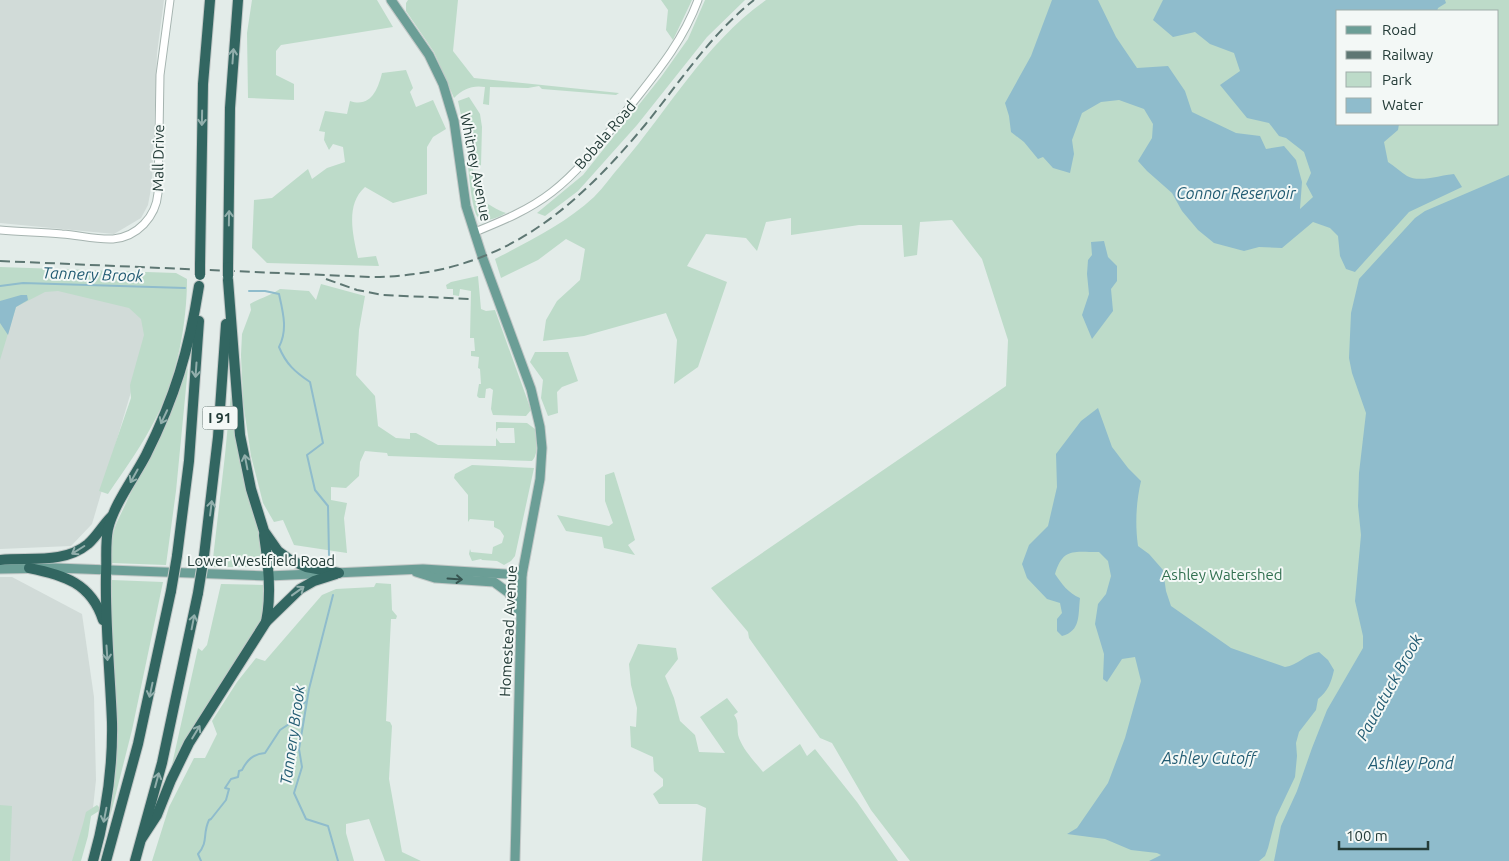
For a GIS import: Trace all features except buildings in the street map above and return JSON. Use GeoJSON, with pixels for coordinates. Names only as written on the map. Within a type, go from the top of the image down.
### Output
{"type":"FeatureCollection","features":[{"type":"Feature","properties":{"kind":"highway","name":"I 91"},"geometry":{"type":"LineString","coordinates":[[106,861],[141,734],[177,556],[192,421],[198,342],[202,100],[210,0]]}},
{"type":"Feature","properties":{"kind":"highway","name":"I 91"},"geometry":{"type":"LineString","coordinates":[[135,861],[172,720],[204,556],[221,403],[228,274],[230,108],[238,0]]}},
{"type":"Feature","properties":{"kind":"highway"},"geometry":{"type":"LineString","coordinates":[[228,274],[240,435],[262,526],[268,576],[269,599],[266,622]]}},
{"type":"Feature","properties":{"kind":"highway"},"geometry":{"type":"LineString","coordinates":[[0,560],[65,557],[74,554],[90,542],[112,516],[146,455],[173,396],[189,342],[199,286]]}},
{"type":"Feature","properties":{"kind":"highway"},"geometry":{"type":"LineString","coordinates":[[94,861],[106,807],[112,762],[112,716],[106,629],[106,570],[107,537],[112,516]]}},
{"type":"Feature","properties":{"kind":"highway"},"geometry":{"type":"LineString","coordinates":[[262,526],[272,543],[290,560],[306,567],[339,574]]}},
{"type":"Feature","properties":{"kind":"highway"},"geometry":{"type":"LineString","coordinates":[[29,568],[62,576],[79,585],[91,596],[96,604],[106,629]]}},
{"type":"Feature","properties":{"kind":"highway"},"geometry":{"type":"LineString","coordinates":[[142,838],[157,815],[168,786],[189,743],[266,622],[294,593],[304,586],[322,578],[339,574]]}},
{"type":"Feature","properties":{"kind":"main road","name":"Whitney Avenue"},"geometry":{"type":"LineString","coordinates":[[391,0],[429,55],[443,84],[454,121],[466,206],[516,348]]}},
{"type":"Feature","properties":{"kind":"main road","name":"Homestead Avenue"},"geometry":{"type":"LineString","coordinates":[[515,861],[522,575],[540,486],[542,443],[536,408],[516,348]]}},
{"type":"Feature","properties":{"kind":"main road","name":"Lower Westfield Road"},"geometry":{"type":"LineString","coordinates":[[2,568],[268,576],[339,574],[408,569],[522,575]]}},
{"type":"Feature","properties":{"kind":"main road"},"geometry":{"type":"LineString","coordinates":[[408,569],[435,578],[496,583],[509,593],[520,617]]}},
{"type":"Feature","properties":{"kind":"street","name":"Mall Drive"},"geometry":{"type":"LineString","coordinates":[[0,230],[110,239],[130,234],[139,229],[148,220],[156,204],[158,193],[160,75],[170,0]]}},
{"type":"Feature","properties":{"kind":"street","name":"Bobala Road"},"geometry":{"type":"LineString","coordinates":[[475,232],[506,220],[529,208],[567,179],[612,129],[662,66],[682,35],[698,0]]}},
{"type":"Feature","properties":{"kind":"shaded area"},"geometry":{"type":"Polygon","coordinates":[[[0,0],[164,0],[157,53],[152,183],[148,205],[141,218],[114,234],[0,223],[0,0]]]}},
{"type":"Feature","properties":{"kind":"shaded area"},"geometry":{"type":"Polygon","coordinates":[[[54,286],[154,314],[92,524],[71,546],[0,549],[0,338],[11,302],[54,286]]]}},
{"type":"Feature","properties":{"kind":"shaded area"},"geometry":{"type":"Polygon","coordinates":[[[0,577],[12,577],[82,614],[94,697],[96,780],[93,808],[78,861],[9,861],[0,807],[0,577]]]}},
{"type":"Feature","properties":{"kind":"green space"},"geometry":{"type":"Polygon","coordinates":[[[252,0],[377,0],[393,27],[281,45],[276,51],[276,75],[294,84],[294,100],[248,98],[247,33],[252,0]]]}},
{"type":"Feature","properties":{"kind":"green space"},"geometry":{"type":"Polygon","coordinates":[[[408,0],[458,0],[453,51],[474,78],[619,93],[616,95],[542,89],[539,86],[528,88],[490,87],[489,105],[483,104],[485,87],[472,87],[464,90],[454,98],[434,52],[406,11],[408,0]]]}},
{"type":"Feature","properties":{"kind":"green space"},"geometry":{"type":"Polygon","coordinates":[[[661,0],[692,0],[673,40],[666,30],[668,10],[661,0]]]}},
{"type":"Feature","properties":{"kind":"green space"},"geometry":{"type":"Polygon","coordinates":[[[705,0],[745,0],[707,37],[637,125],[578,191],[545,216],[537,213],[583,175],[661,77],[688,39],[705,0]]]}},
{"type":"Feature","properties":{"kind":"green space","name":"Ashley Watershed"},"geometry":{"type":"Polygon","coordinates":[[[766,0],[1509,0],[1509,861],[910,861],[871,810],[832,743],[820,738],[749,638],[748,632],[711,588],[1006,386],[1008,340],[982,259],[952,220],[920,222],[917,255],[904,257],[902,225],[859,225],[791,235],[791,218],[766,222],[757,251],[746,238],[706,234],[687,266],[727,282],[698,367],[674,384],[677,340],[666,313],[584,336],[543,341],[546,320],[557,301],[580,280],[585,249],[566,239],[538,260],[501,278],[495,259],[559,224],[594,197],[639,144],[706,56],[724,36],[766,0]]]}},
{"type":"Feature","properties":{"kind":"green space"},"geometry":{"type":"Polygon","coordinates":[[[406,70],[413,88],[410,92],[416,107],[433,100],[446,129],[433,137],[427,147],[427,194],[393,203],[365,187],[355,202],[352,221],[358,258],[376,256],[379,266],[267,263],[252,248],[254,200],[272,198],[308,169],[312,179],[327,168],[345,162],[343,147],[333,144],[329,150],[324,140],[325,132],[319,131],[325,111],[347,114],[350,101],[363,102],[372,96],[376,91],[382,73],[406,70]]]}},
{"type":"Feature","properties":{"kind":"green space"},"geometry":{"type":"Polygon","coordinates":[[[469,97],[480,114],[482,127],[481,165],[473,169],[474,186],[481,201],[506,213],[487,220],[480,219],[477,216],[471,191],[466,143],[458,101],[469,97]]]}},
{"type":"Feature","properties":{"kind":"green space"},"geometry":{"type":"Polygon","coordinates":[[[0,267],[176,273],[187,279],[187,296],[180,349],[164,401],[134,456],[108,494],[99,491],[131,398],[130,385],[144,335],[141,319],[129,308],[58,291],[45,292],[16,307],[0,360],[0,267]]]}},
{"type":"Feature","properties":{"kind":"green space"},"geometry":{"type":"Polygon","coordinates":[[[478,276],[481,309],[486,311],[495,310],[531,410],[526,416],[493,415],[491,409],[493,390],[490,388],[486,389],[485,398],[477,396],[479,384],[481,384],[480,369],[478,368],[479,357],[471,356],[471,351],[475,351],[474,338],[470,338],[471,291],[460,289],[459,296],[453,295],[453,289],[447,289],[446,285],[451,282],[478,276]]]}},
{"type":"Feature","properties":{"kind":"green space"},"geometry":{"type":"Polygon","coordinates":[[[321,284],[365,296],[359,330],[356,375],[375,396],[378,426],[396,438],[410,439],[410,433],[416,433],[438,445],[496,446],[496,438],[500,443],[515,443],[514,428],[498,428],[496,432],[496,422],[527,423],[535,429],[536,451],[532,461],[388,456],[387,453],[365,451],[360,462],[359,476],[346,488],[331,487],[331,500],[347,503],[344,518],[347,553],[294,545],[283,520],[274,522],[263,503],[251,456],[243,402],[242,334],[251,310],[250,304],[280,289],[309,291],[316,300],[321,284]]]}},
{"type":"Feature","properties":{"kind":"green space"},"geometry":{"type":"Polygon","coordinates":[[[535,352],[568,352],[578,381],[562,387],[557,392],[558,413],[548,416],[541,398],[543,380],[530,362],[535,352]]]}},
{"type":"Feature","properties":{"kind":"green space"},"geometry":{"type":"Polygon","coordinates":[[[188,367],[176,491],[166,565],[112,563],[112,542],[117,522],[173,404],[188,367]]]}},
{"type":"Feature","properties":{"kind":"green space"},"geometry":{"type":"Polygon","coordinates":[[[232,383],[245,472],[262,544],[263,553],[260,567],[212,567],[232,383]]]}},
{"type":"Feature","properties":{"kind":"green space"},"geometry":{"type":"Polygon","coordinates":[[[472,465],[534,468],[515,556],[504,565],[497,561],[481,559],[472,561],[469,554],[470,549],[471,552],[492,554],[493,547],[502,543],[504,536],[500,530],[494,527],[494,521],[470,519],[468,522],[468,495],[454,478],[455,474],[472,465]]]}},
{"type":"Feature","properties":{"kind":"green space"},"geometry":{"type":"Polygon","coordinates":[[[614,472],[635,540],[628,545],[635,555],[604,548],[602,537],[566,531],[557,515],[609,526],[613,523],[605,501],[605,475],[614,472]]]}},
{"type":"Feature","properties":{"kind":"green space"},"geometry":{"type":"Polygon","coordinates":[[[112,580],[163,582],[132,730],[110,817],[115,766],[110,584],[112,580]]]}},
{"type":"Feature","properties":{"kind":"green space"},"geometry":{"type":"Polygon","coordinates":[[[376,583],[391,584],[392,610],[397,616],[396,619],[391,619],[386,721],[390,722],[392,726],[389,779],[402,852],[421,861],[385,861],[369,819],[346,824],[346,833],[354,861],[152,861],[169,807],[194,758],[205,758],[217,734],[212,721],[237,682],[256,658],[265,661],[322,595],[336,589],[374,587],[376,583]]]}},
{"type":"Feature","properties":{"kind":"green space"},"geometry":{"type":"Polygon","coordinates":[[[221,584],[265,585],[266,599],[261,625],[171,769],[198,648],[202,651],[207,645],[221,584]]]}},
{"type":"Feature","properties":{"kind":"green space"},"geometry":{"type":"Polygon","coordinates":[[[638,644],[676,648],[678,659],[665,676],[674,698],[680,721],[695,735],[699,752],[725,753],[700,717],[727,698],[738,712],[734,715],[737,720],[738,735],[741,743],[763,772],[800,744],[807,756],[815,749],[857,802],[898,861],[702,861],[706,808],[697,804],[659,804],[653,794],[663,786],[663,779],[654,771],[653,757],[631,747],[630,726],[636,727],[637,708],[631,685],[629,664],[638,644]]]}},
{"type":"Feature","properties":{"kind":"green space"},"geometry":{"type":"Polygon","coordinates":[[[0,805],[12,806],[10,861],[0,861],[0,805]]]}},
{"type":"Feature","properties":{"kind":"green space"},"geometry":{"type":"Polygon","coordinates":[[[97,805],[99,811],[91,816],[81,861],[72,861],[86,812],[97,805]]]}},
{"type":"Feature","properties":{"kind":"water","name":"Connor Reservoir"},"geometry":{"type":"Polygon","coordinates":[[[1052,0],[1098,0],[1116,37],[1137,68],[1168,66],[1185,91],[1192,112],[1236,133],[1260,136],[1266,149],[1284,146],[1296,160],[1302,182],[1300,209],[1313,197],[1306,184],[1311,173],[1304,152],[1286,138],[1279,136],[1269,123],[1247,118],[1220,85],[1240,71],[1234,53],[1210,44],[1195,32],[1173,37],[1153,20],[1163,0],[1445,0],[1446,3],[1437,10],[1336,10],[1336,125],[1399,125],[1398,130],[1384,142],[1388,162],[1412,178],[1424,179],[1454,174],[1462,187],[1409,212],[1355,272],[1346,269],[1340,256],[1338,236],[1330,228],[1313,222],[1282,248],[1259,247],[1244,251],[1214,243],[1198,230],[1182,211],[1172,193],[1138,161],[1152,138],[1153,124],[1144,109],[1119,100],[1101,102],[1082,113],[1072,140],[1074,154],[1070,173],[1053,168],[1043,157],[1038,159],[1024,142],[1011,132],[1005,103],[1031,56],[1052,0]]]}},
{"type":"Feature","properties":{"kind":"water","name":"Ashley Pond"},"geometry":{"type":"Polygon","coordinates":[[[1509,175],[1509,861],[1274,861],[1281,826],[1297,791],[1327,710],[1363,648],[1363,636],[1355,601],[1361,535],[1358,506],[1359,473],[1366,413],[1352,373],[1349,358],[1351,313],[1359,279],[1415,218],[1425,211],[1509,175]]]}},
{"type":"Feature","properties":{"kind":"water"},"geometry":{"type":"Polygon","coordinates":[[[1104,241],[1108,257],[1117,266],[1117,281],[1111,289],[1113,311],[1092,339],[1082,315],[1089,294],[1088,260],[1092,255],[1091,242],[1104,241]]]}},
{"type":"Feature","properties":{"kind":"water"},"geometry":{"type":"Polygon","coordinates":[[[27,295],[28,300],[16,307],[8,335],[0,323],[0,301],[27,295]]]}},
{"type":"Feature","properties":{"kind":"water","name":"Ashley Cutoff"},"geometry":{"type":"Polygon","coordinates":[[[1098,408],[1112,447],[1141,481],[1136,514],[1138,546],[1149,554],[1163,570],[1166,591],[1171,606],[1231,648],[1285,667],[1319,652],[1328,660],[1334,670],[1329,686],[1318,699],[1316,710],[1299,732],[1296,743],[1295,777],[1276,817],[1265,856],[1259,861],[1149,861],[1161,855],[1131,850],[1105,839],[1067,834],[1077,828],[1108,783],[1125,738],[1141,681],[1135,657],[1122,659],[1107,682],[1103,679],[1104,654],[1095,624],[1098,604],[1106,594],[1111,576],[1108,561],[1099,552],[1071,553],[1066,555],[1058,565],[1055,574],[1069,591],[1080,598],[1076,626],[1068,634],[1062,636],[1057,631],[1057,619],[1062,613],[1060,603],[1047,599],[1027,578],[1022,564],[1029,545],[1048,526],[1057,487],[1056,454],[1081,421],[1098,408]]]}},
{"type":"Feature","properties":{"kind":"waterway","name":"Tannery Brook"},"geometry":{"type":"LineString","coordinates":[[0,286],[23,283],[185,288]]}},
{"type":"Feature","properties":{"kind":"waterway","name":"Tannery Brook"},"geometry":{"type":"LineString","coordinates":[[249,291],[265,291],[279,294],[284,328],[279,347],[292,367],[310,382],[323,443],[307,455],[315,490],[328,506],[329,555]]}},
{"type":"Feature","properties":{"kind":"waterway","name":"Tannery Brook"},"geometry":{"type":"LineString","coordinates":[[333,595],[309,689],[299,749],[302,767],[294,793],[306,819],[328,826],[338,861]]}},
{"type":"Feature","properties":{"kind":"waterway"},"geometry":{"type":"LineString","coordinates":[[201,861],[198,854],[203,845],[207,825],[226,800],[229,789],[225,788],[231,779],[238,777],[239,771],[242,770],[251,758],[265,753],[280,730],[289,724],[293,709],[306,702]]}},
{"type":"Feature","properties":{"kind":"railway"},"geometry":{"type":"LineString","coordinates":[[0,261],[371,277],[416,274],[456,266],[493,252],[526,235],[558,213],[588,187],[617,158],[723,28],[754,0]]}},
{"type":"Feature","properties":{"kind":"railway"},"geometry":{"type":"LineString","coordinates":[[326,279],[357,290],[383,295],[471,299]]}},
{"type":"Feature","properties":{"kind":"water label","name":"Paucatuck Brook"},"geometry":{"type":"Point","coordinates":[1389,687]}}]}
